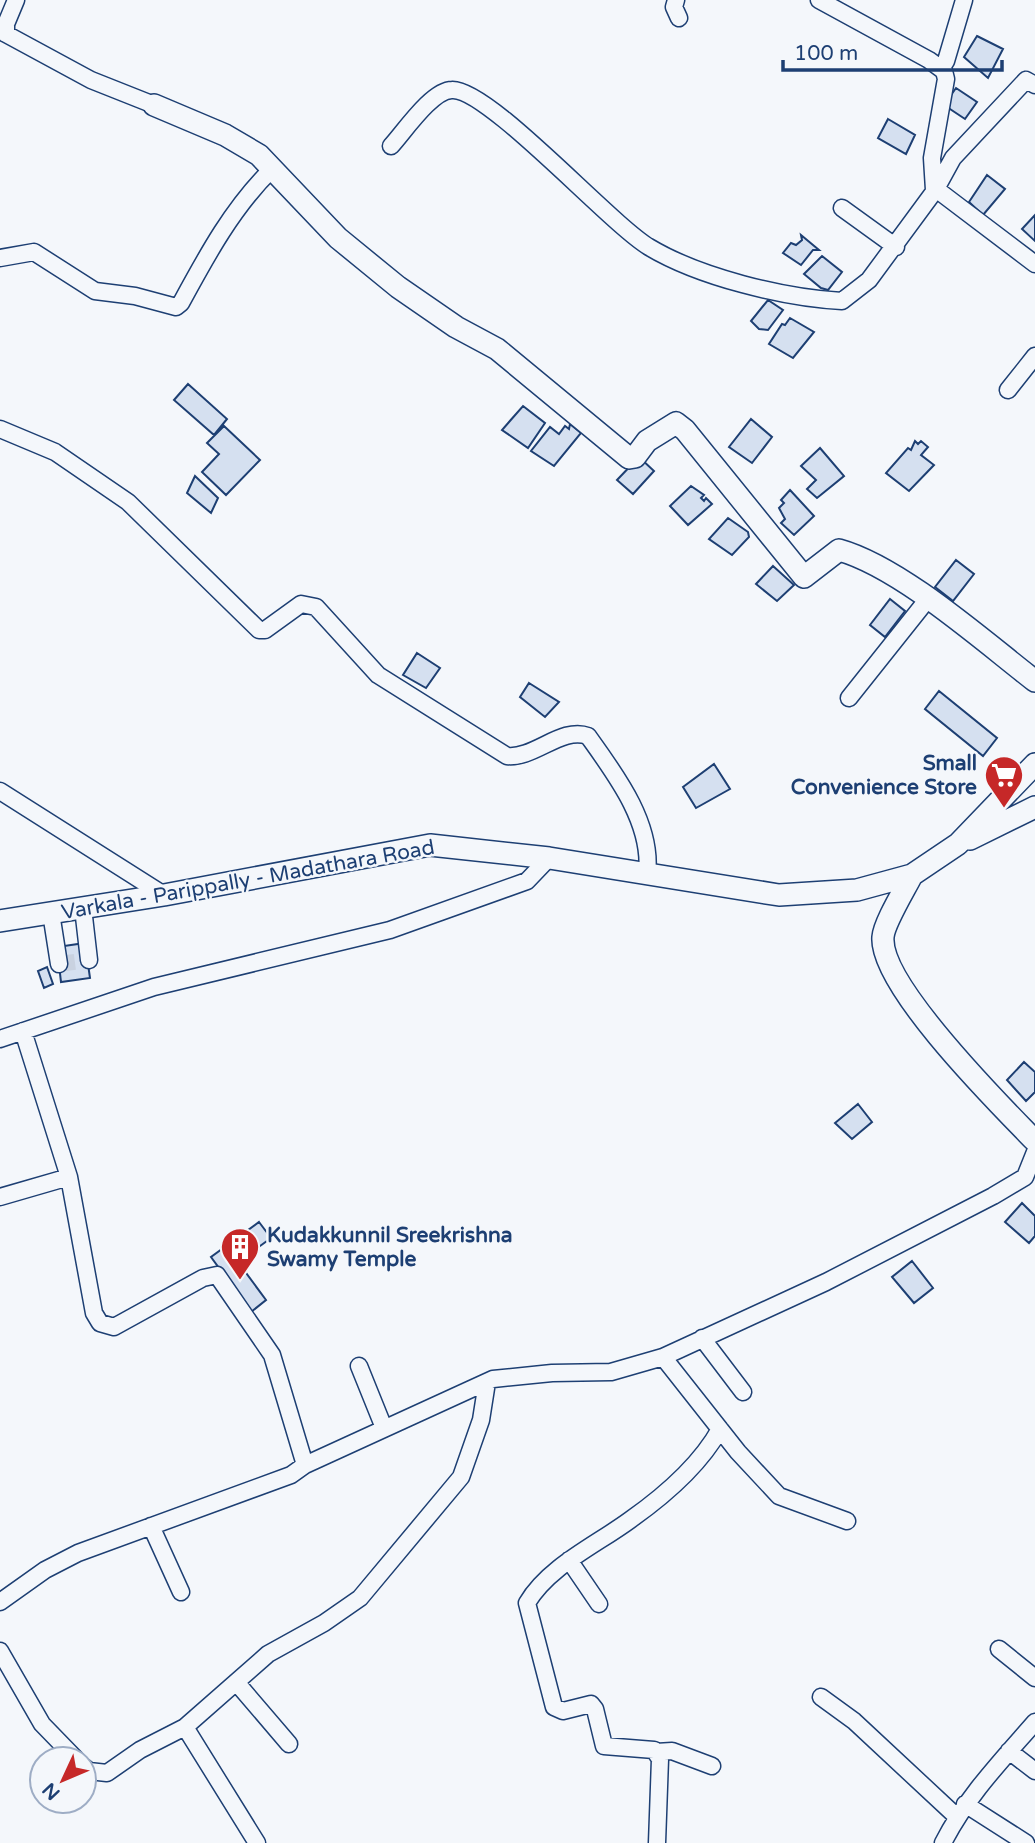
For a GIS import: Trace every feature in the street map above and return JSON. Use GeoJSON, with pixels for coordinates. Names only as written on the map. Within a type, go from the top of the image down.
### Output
{"type":"FeatureCollection","features":[{"type":"Feature","properties":{"kind":"main road"},"geometry":{"type":"LineString","coordinates":[[155,105],[225,135],[259,155],[338,238],[398,287],[456,327],[497,349],[629,458],[635,457],[647,441],[676,423],[685,430],[804,576],[839,550],[873,562],[1035,681]]}},
{"type":"Feature","properties":{"kind":"main road","name":"Varkala - Parippally - Madathara Road"},"geometry":{"type":"LineString","coordinates":[[0,921],[164,895],[430,845],[549,858],[779,895],[857,890],[912,874],[958,845],[1035,764]]}},
{"type":"Feature","properties":{"kind":"main road"},"geometry":{"type":"LineString","coordinates":[[958,845],[1034,811]]}},
{"type":"Feature","properties":{"kind":"main road"},"geometry":{"type":"LineString","coordinates":[[912,874],[883,937],[886,954],[919,1012],[981,1086],[1035,1141]]}},
{"type":"Feature","properties":{"kind":"street"},"geometry":{"type":"LineString","coordinates":[[16,0],[3,36],[92,80],[155,105]]}},
{"type":"Feature","properties":{"kind":"street"},"geometry":{"type":"LineString","coordinates":[[676,0],[674,7],[679,18]]}},
{"type":"Feature","properties":{"kind":"street"},"geometry":{"type":"LineString","coordinates":[[819,0],[941,69],[946,79],[937,111],[932,158],[935,190],[1033,259]]}},
{"type":"Feature","properties":{"kind":"street"},"geometry":{"type":"LineString","coordinates":[[941,69],[946,61],[964,0]]}},
{"type":"Feature","properties":{"kind":"street"},"geometry":{"type":"LineString","coordinates":[[391,146],[434,97],[451,89],[468,94],[498,114],[647,246],[708,274],[821,300],[842,301],[869,280],[896,247],[935,190],[941,175],[967,142],[1026,80],[1035,85]]}},
{"type":"Feature","properties":{"kind":"street"},"geometry":{"type":"LineString","coordinates":[[0,258],[34,252],[95,291],[135,296],[176,307],[181,303],[208,252],[230,219],[272,169]]}},
{"type":"Feature","properties":{"kind":"street"},"geometry":{"type":"LineString","coordinates":[[842,208],[896,247]]}},
{"type":"Feature","properties":{"kind":"street"},"geometry":{"type":"LineString","coordinates":[[1008,390],[1035,356]]}},
{"type":"Feature","properties":{"kind":"street"},"geometry":{"type":"LineString","coordinates":[[0,429],[55,452],[128,502],[259,630],[265,631],[301,604],[316,607],[378,675],[507,756],[519,758],[575,733],[588,736],[643,824],[649,857],[647,874]]}},
{"type":"Feature","properties":{"kind":"street"},"geometry":{"type":"LineString","coordinates":[[849,698],[927,600]]}},
{"type":"Feature","properties":{"kind":"street"},"geometry":{"type":"LineString","coordinates":[[0,791],[164,895]]}},
{"type":"Feature","properties":{"kind":"street"},"geometry":{"type":"LineString","coordinates":[[0,1038],[154,987],[390,930],[527,881],[549,858]]}},
{"type":"Feature","properties":{"kind":"street"},"geometry":{"type":"LineString","coordinates":[[83,908],[89,960]]}},
{"type":"Feature","properties":{"kind":"street"},"geometry":{"type":"LineString","coordinates":[[51,913],[59,964]]}},
{"type":"Feature","properties":{"kind":"street"},"geometry":{"type":"LineString","coordinates":[[23,1031],[69,1177],[94,1313],[100,1323],[114,1327],[203,1278],[217,1275],[272,1355],[305,1465]]}},
{"type":"Feature","properties":{"kind":"street"},"geometry":{"type":"LineString","coordinates":[[0,1602],[67,1559],[291,1475],[305,1465],[487,1382],[552,1373],[611,1372],[663,1357],[900,1246],[993,1196],[1025,1177],[1035,1152]]}},
{"type":"Feature","properties":{"kind":"street"},"geometry":{"type":"LineString","coordinates":[[0,1197],[69,1177]]}},
{"type":"Feature","properties":{"kind":"street"},"geometry":{"type":"LineString","coordinates":[[702,1338],[743,1392]]}},
{"type":"Feature","properties":{"kind":"street"},"geometry":{"type":"LineString","coordinates":[[663,1357],[720,1429],[779,1496],[847,1521]]}},
{"type":"Feature","properties":{"kind":"street"},"geometry":{"type":"LineString","coordinates":[[359,1366],[384,1428]]}},
{"type":"Feature","properties":{"kind":"street"},"geometry":{"type":"LineString","coordinates":[[98,1772],[107,1773],[140,1750],[185,1727],[268,1654],[324,1623],[360,1598],[461,1477],[481,1420],[487,1382]]}},
{"type":"Feature","properties":{"kind":"street"},"geometry":{"type":"LineString","coordinates":[[712,1766],[673,1751],[656,1752],[604,1746],[600,1741],[596,1709],[592,1704],[563,1711],[551,1701],[527,1604],[536,1589],[569,1560],[632,1519],[669,1488],[709,1450],[720,1429]]}},
{"type":"Feature","properties":{"kind":"street"},"geometry":{"type":"LineString","coordinates":[[151,1526],[181,1592]]}},
{"type":"Feature","properties":{"kind":"street"},"geometry":{"type":"LineString","coordinates":[[569,1560],[599,1604]]}},
{"type":"Feature","properties":{"kind":"street"},"geometry":{"type":"LineString","coordinates":[[999,1649],[1035,1678]]}},
{"type":"Feature","properties":{"kind":"street"},"geometry":{"type":"LineString","coordinates":[[0,1651],[42,1724],[62,1745]]}},
{"type":"Feature","properties":{"kind":"street"},"geometry":{"type":"LineString","coordinates":[[236,1682],[289,1744]]}},
{"type":"Feature","properties":{"kind":"street"},"geometry":{"type":"LineString","coordinates":[[821,1697],[961,1810],[1026,1843]]}},
{"type":"Feature","properties":{"kind":"street"},"geometry":{"type":"LineString","coordinates":[[943,1843],[961,1810],[1035,1722]]}},
{"type":"Feature","properties":{"kind":"street"},"geometry":{"type":"LineString","coordinates":[[185,1727],[257,1843]]}},
{"type":"Feature","properties":{"kind":"street"},"geometry":{"type":"LineString","coordinates":[[1009,1751],[1035,1771]]}},
{"type":"Feature","properties":{"kind":"street"},"geometry":{"type":"LineString","coordinates":[[656,1752],[660,1759],[657,1843]]}},
{"type":"Feature","properties":{"kind":"building"},"geometry":{"type":"Polygon","coordinates":[[[977,36],[1003,49],[988,78],[964,57],[977,36]]]}},
{"type":"Feature","properties":{"kind":"building"},"geometry":{"type":"Polygon","coordinates":[[[956,88],[977,102],[965,119],[944,105],[956,88]]]}},
{"type":"Feature","properties":{"kind":"building"},"geometry":{"type":"Polygon","coordinates":[[[888,119],[915,135],[906,154],[878,138],[888,119]]]}},
{"type":"Feature","properties":{"kind":"building"},"geometry":{"type":"Polygon","coordinates":[[[987,175],[1005,189],[983,215],[969,202],[987,175]]]}},
{"type":"Feature","properties":{"kind":"building"},"geometry":{"type":"Polygon","coordinates":[[[1035,215],[1035,241],[1022,229],[1035,215]]]}},
{"type":"Feature","properties":{"kind":"building"},"geometry":{"type":"Polygon","coordinates":[[[801,235],[819,250],[813,250],[801,265],[783,253],[791,243],[796,245],[802,240],[801,235]]]}},
{"type":"Feature","properties":{"kind":"building"},"geometry":{"type":"Polygon","coordinates":[[[822,256],[842,272],[828,290],[821,288],[804,274],[822,256]]]}},
{"type":"Feature","properties":{"kind":"building"},"geometry":{"type":"Polygon","coordinates":[[[768,300],[783,310],[768,330],[759,329],[751,321],[768,300]]]}},
{"type":"Feature","properties":{"kind":"building"},"geometry":{"type":"Polygon","coordinates":[[[790,318],[814,332],[793,358],[769,344],[782,324],[785,325],[790,318]]]}},
{"type":"Feature","properties":{"kind":"building"},"geometry":{"type":"Polygon","coordinates":[[[188,384],[227,419],[214,435],[174,400],[188,384]]]}},
{"type":"Feature","properties":{"kind":"building"},"geometry":{"type":"Polygon","coordinates":[[[523,406],[545,423],[528,448],[502,430],[523,406]]]}},
{"type":"Feature","properties":{"kind":"building"},"geometry":{"type":"Polygon","coordinates":[[[751,419],[772,437],[752,463],[729,447],[751,419]]]}},
{"type":"Feature","properties":{"kind":"building"},"geometry":{"type":"Polygon","coordinates":[[[570,424],[581,433],[554,466],[531,451],[550,427],[559,434],[565,426],[569,429],[570,424]]]}},
{"type":"Feature","properties":{"kind":"building"},"geometry":{"type":"Polygon","coordinates":[[[224,426],[260,460],[226,495],[202,472],[219,454],[207,443],[224,426]]]}},
{"type":"Feature","properties":{"kind":"building"},"geometry":{"type":"Polygon","coordinates":[[[915,441],[918,444],[921,441],[928,447],[921,455],[934,465],[909,491],[886,473],[908,448],[911,450],[915,441]]]}},
{"type":"Feature","properties":{"kind":"building"},"geometry":{"type":"Polygon","coordinates":[[[820,448],[844,476],[817,498],[807,489],[816,480],[801,466],[820,448]]]}},
{"type":"Feature","properties":{"kind":"building"},"geometry":{"type":"Polygon","coordinates":[[[639,457],[654,471],[633,494],[617,480],[639,457]]]}},
{"type":"Feature","properties":{"kind":"building"},"geometry":{"type":"Polygon","coordinates":[[[195,476],[218,498],[211,513],[187,493],[195,476]]]}},
{"type":"Feature","properties":{"kind":"building"},"geometry":{"type":"Polygon","coordinates":[[[691,486],[704,495],[701,498],[704,501],[706,498],[712,504],[688,525],[670,506],[691,486]]]}},
{"type":"Feature","properties":{"kind":"building"},"geometry":{"type":"Polygon","coordinates":[[[790,490],[814,516],[794,535],[781,523],[785,519],[779,508],[784,503],[781,500],[790,490]]]}},
{"type":"Feature","properties":{"kind":"building"},"geometry":{"type":"Polygon","coordinates":[[[728,518],[748,532],[749,537],[732,555],[709,539],[728,518]]]}},
{"type":"Feature","properties":{"kind":"building"},"geometry":{"type":"Polygon","coordinates":[[[956,560],[974,574],[953,601],[935,587],[956,560]]]}},
{"type":"Feature","properties":{"kind":"building"},"geometry":{"type":"Polygon","coordinates":[[[773,566],[794,585],[777,601],[756,584],[773,566]]]}},
{"type":"Feature","properties":{"kind":"building"},"geometry":{"type":"Polygon","coordinates":[[[890,599],[905,611],[885,637],[870,625],[890,599]]]}},
{"type":"Feature","properties":{"kind":"building"},"geometry":{"type":"Polygon","coordinates":[[[417,653],[440,668],[426,688],[403,675],[417,653]]]}},
{"type":"Feature","properties":{"kind":"building"},"geometry":{"type":"Polygon","coordinates":[[[529,683],[559,702],[545,717],[520,697],[529,683]]]}},
{"type":"Feature","properties":{"kind":"building"},"geometry":{"type":"Polygon","coordinates":[[[939,691],[997,738],[983,756],[925,709],[939,691]]]}},
{"type":"Feature","properties":{"kind":"building"},"geometry":{"type":"Polygon","coordinates":[[[714,764],[730,789],[696,808],[683,787],[714,764]]]}},
{"type":"Feature","properties":{"kind":"building"},"geometry":{"type":"Polygon","coordinates":[[[85,943],[90,978],[61,982],[57,947],[85,943]]]}},
{"type":"Feature","properties":{"kind":"building"},"geometry":{"type":"Polygon","coordinates":[[[47,967],[53,984],[44,988],[38,971],[47,967]]]}},
{"type":"Feature","properties":{"kind":"building"},"geometry":{"type":"Polygon","coordinates":[[[1024,1062],[1035,1072],[1035,1092],[1026,1101],[1007,1080],[1024,1062]]]}},
{"type":"Feature","properties":{"kind":"building"},"geometry":{"type":"Polygon","coordinates":[[[858,1104],[872,1122],[852,1139],[835,1123],[858,1104]]]}},
{"type":"Feature","properties":{"kind":"building"},"geometry":{"type":"Polygon","coordinates":[[[1022,1203],[1035,1216],[1035,1236],[1029,1243],[1005,1222],[1022,1203]]]}},
{"type":"Feature","properties":{"kind":"building","name":"Kudakkunnil Sreekrishna Swamy Temple"},"geometry":{"type":"Polygon","coordinates":[[[259,1222],[271,1238],[238,1262],[266,1300],[251,1312],[211,1257],[259,1222]]]}},
{"type":"Feature","properties":{"kind":"building"},"geometry":{"type":"Polygon","coordinates":[[[912,1261],[933,1288],[914,1303],[892,1277],[912,1261]]]}},
{"type":"Feature","properties":{"kind":"tunnel"},"geometry":{"type":"LineString","coordinates":[[59,964],[89,960]]}},
{"type":"Feature","properties":{"kind":"place","name":"Small Convenience Store"},"geometry":{"type":"Point","coordinates":[1004,809]}},
{"type":"Feature","properties":{"kind":"place","name":"Kudakkunnil Sreekrishna Swamy Temple"},"geometry":{"type":"Point","coordinates":[240,1281]}}]}
